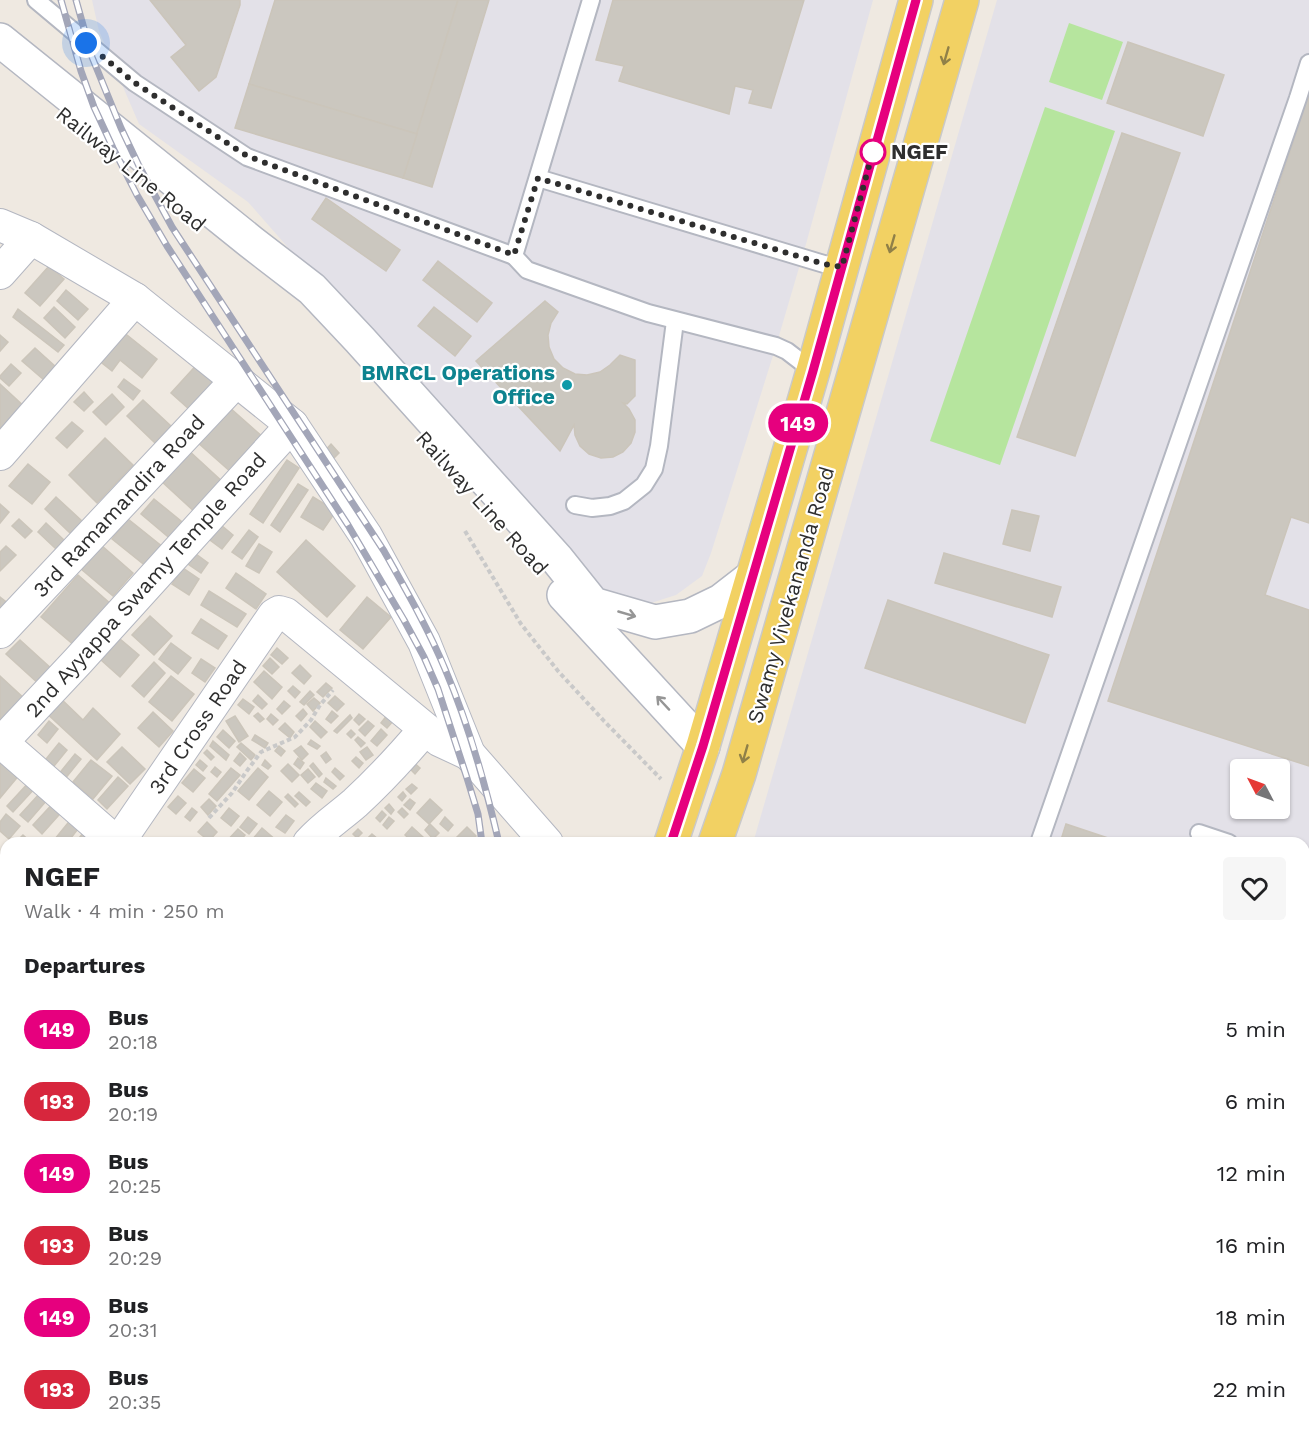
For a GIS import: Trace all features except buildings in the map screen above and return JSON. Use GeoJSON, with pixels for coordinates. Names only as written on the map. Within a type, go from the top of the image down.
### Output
{"type":"FeatureCollection","features":[{"type":"Feature","properties":{"kind":"main road","name":"Swamy Vivekananda Road"},"geometry":{"type":"LineString","coordinates":[[673,837],[703,746],[813,371],[916,0]]}},
{"type":"Feature","properties":{"kind":"main road","name":"Swamy Vivekananda Road"},"geometry":{"type":"LineString","coordinates":[[718,837],[739,774],[962,0]]}},
{"type":"Feature","properties":{"kind":"main road"},"geometry":{"type":"LineString","coordinates":[[0,40],[312,289],[557,559],[593,604],[655,622],[690,616],[722,601],[752,577]]}},
{"type":"Feature","properties":{"kind":"main road","name":"Railway Line Road"},"geometry":{"type":"LineString","coordinates":[[0,65],[245,261],[303,304],[569,601],[703,746]]}},
{"type":"Feature","properties":{"kind":"street"},"geometry":{"type":"LineString","coordinates":[[0,225],[31,238],[135,299],[292,425],[366,536],[419,633],[470,754],[542,837]]}},
{"type":"Feature","properties":{"kind":"street"},"geometry":{"type":"LineString","coordinates":[[0,273],[31,238]]}},
{"type":"Feature","properties":{"kind":"street"},"geometry":{"type":"LineString","coordinates":[[0,454],[135,299]]}},
{"type":"Feature","properties":{"kind":"street","name":"3rd Ramamandira Road"},"geometry":{"type":"LineString","coordinates":[[0,632],[237,380]]}},
{"type":"Feature","properties":{"kind":"street","name":"2nd Ayyappa Swamy Temple Road"},"geometry":{"type":"LineString","coordinates":[[1,742],[78,662],[292,425]]}},
{"type":"Feature","properties":{"kind":"street","name":"3rd Cross Road"},"geometry":{"type":"LineString","coordinates":[[122,837],[274,615],[279,612],[286,614],[352,669]]}},
{"type":"Feature","properties":{"kind":"street"},"geometry":{"type":"LineString","coordinates":[[352,669],[439,740],[470,754]]}},
{"type":"Feature","properties":{"kind":"street"},"geometry":{"type":"LineString","coordinates":[[314,837],[354,804],[393,766],[425,729]]}},
{"type":"Feature","properties":{"kind":"street"},"geometry":{"type":"LineString","coordinates":[[1,742],[111,837]]}},
{"type":"Feature","properties":{"kind":"lane"},"geometry":{"type":"LineString","coordinates":[[36,0],[135,83],[247,156],[514,255],[527,270],[648,313],[776,346],[787,351],[813,371]]}},
{"type":"Feature","properties":{"kind":"lane"},"geometry":{"type":"LineString","coordinates":[[514,255],[591,0]]}},
{"type":"Feature","properties":{"kind":"lane"},"geometry":{"type":"LineString","coordinates":[[1041,837],[1309,63]]}},
{"type":"Feature","properties":{"kind":"lane"},"geometry":{"type":"LineString","coordinates":[[538,178],[824,264],[842,267]]}},
{"type":"Feature","properties":{"kind":"lane"},"geometry":{"type":"LineString","coordinates":[[575,505],[592,508],[610,506],[624,501],[644,485],[654,469],[675,321]]}},
{"type":"Feature","properties":{"kind":"lane"},"geometry":{"type":"LineString","coordinates":[[1199,833],[1211,837]]}},
{"type":"Feature","properties":{"kind":"path"},"geometry":{"type":"LineString","coordinates":[[465,531],[521,624],[558,671],[685,802]]}},
{"type":"Feature","properties":{"kind":"path"},"geometry":{"type":"LineString","coordinates":[[208,818],[232,793],[261,753],[295,736],[311,720],[320,705],[352,669]]}},
{"type":"Feature","properties":{"kind":"shaded area"},"geometry":{"type":"Polygon","coordinates":[[[92,0],[873,0],[776,346],[702,576],[676,595],[651,603],[614,603],[588,589],[248,202],[139,124],[99,31],[92,0]]]}},
{"type":"Feature","properties":{"kind":"shaded area"},"geometry":{"type":"Polygon","coordinates":[[[997,0],[1309,0],[1309,837],[755,837],[997,0]]]}},
{"type":"Feature","properties":{"kind":"green space"},"geometry":{"type":"Polygon","coordinates":[[[1069,23],[1123,42],[1102,100],[1049,82],[1069,23]]]}},
{"type":"Feature","properties":{"kind":"green space"},"geometry":{"type":"Polygon","coordinates":[[[1045,107],[1115,131],[1000,465],[930,441],[1045,107]]]}},
{"type":"Feature","properties":{"kind":"railway"},"geometry":{"type":"LineString","coordinates":[[61,0],[81,71],[94,107],[137,195],[167,246],[348,525],[424,657],[438,689],[467,778],[478,814],[481,837]]}},
{"type":"Feature","properties":{"kind":"railway"},"geometry":{"type":"LineString","coordinates":[[76,0],[92,57],[121,128],[172,227],[384,551],[424,624],[454,690],[469,733],[497,837]]}},
{"type":"Feature","properties":{"kind":"bus line","name":"149"},"geometry":{"type":"LineString","coordinates":[[673,837],[703,746],[813,371],[916,0]]}},
{"type":"Feature","properties":{"kind":"place","name":"NGEF"},"geometry":{"type":"Point","coordinates":[873,152]}},
{"type":"Feature","properties":{"kind":"place","name":"BMRCL Operations Office"},"geometry":{"type":"Point","coordinates":[567,385]}},
{"type":"Feature","properties":{"kind":"route"},"geometry":{"type":"LineString","coordinates":[[86,43],[135,83],[247,156],[514,255],[538,178],[824,264],[842,267],[874,147],[873,152]]}}]}
